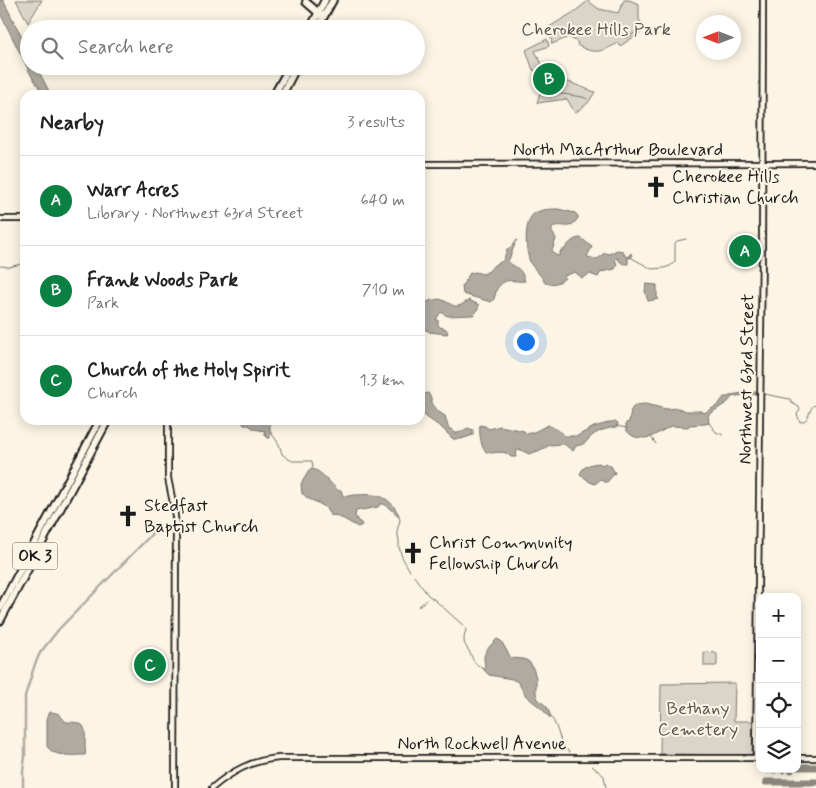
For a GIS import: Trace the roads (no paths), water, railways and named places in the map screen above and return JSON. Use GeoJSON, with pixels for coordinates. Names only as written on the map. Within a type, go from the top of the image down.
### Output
{"type":"FeatureCollection","features":[{"type":"Feature","properties":{"kind":"highway"},"geometry":{"type":"LineString","coordinates":[[318,20],[325,0]]}},
{"type":"Feature","properties":{"kind":"highway"},"geometry":{"type":"LineString","coordinates":[[316,20],[333,0]]}},
{"type":"Feature","properties":{"kind":"highway"},"geometry":{"type":"LineString","coordinates":[[305,4],[319,16]]}},
{"type":"Feature","properties":{"kind":"highway"},"geometry":{"type":"LineString","coordinates":[[282,90],[286,75]]}},
{"type":"Feature","properties":{"kind":"highway"},"geometry":{"type":"LineString","coordinates":[[282,90],[291,75]]}},
{"type":"Feature","properties":{"kind":"highway","name":"OK 3"},"geometry":{"type":"LineString","coordinates":[[0,608],[98,425]]}},
{"type":"Feature","properties":{"kind":"highway"},"geometry":{"type":"LineString","coordinates":[[79,474],[85,455],[101,425]]}},
{"type":"Feature","properties":{"kind":"highway","name":"OK 3"},"geometry":{"type":"LineString","coordinates":[[0,620],[105,425]]}},
{"type":"Feature","properties":{"kind":"highway"},"geometry":{"type":"LineString","coordinates":[[38,550],[44,532],[62,499],[68,481]]}},
{"type":"Feature","properties":{"kind":"highway"},"geometry":{"type":"LineString","coordinates":[[0,620],[20,577],[24,562]]}},
{"type":"Feature","properties":{"kind":"main road","name":"Northwest 63rd Street"},"geometry":{"type":"LineString","coordinates":[[758,728],[763,0]]}},
{"type":"Feature","properties":{"kind":"main road","name":"North MacArthur Boulevard"},"geometry":{"type":"LineString","coordinates":[[425,164],[816,163]]}},
{"type":"Feature","properties":{"kind":"main road"},"geometry":{"type":"LineString","coordinates":[[0,219],[20,219]]}},
{"type":"Feature","properties":{"kind":"main road"},"geometry":{"type":"LineString","coordinates":[[168,425],[168,478],[176,526],[175,788]]}},
{"type":"Feature","properties":{"kind":"main road","name":"North Rockwell Avenue"},"geometry":{"type":"LineString","coordinates":[[212,788],[243,767],[259,761],[279,758],[756,758]]}},
{"type":"Feature","properties":{"kind":"main road"},"geometry":{"type":"LineString","coordinates":[[801,758],[816,758]]}},
{"type":"Feature","properties":{"kind":"waterway"},"geometry":{"type":"LineString","coordinates":[[622,36],[627,38],[642,28]]}},
{"type":"Feature","properties":{"kind":"waterway"},"geometry":{"type":"LineString","coordinates":[[548,36],[558,35]]}},
{"type":"Feature","properties":{"kind":"waterway"},"geometry":{"type":"LineString","coordinates":[[542,91],[587,99]]}},
{"type":"Feature","properties":{"kind":"waterway"},"geometry":{"type":"LineString","coordinates":[[630,257],[652,269],[664,268],[675,262],[675,243],[686,239]]}},
{"type":"Feature","properties":{"kind":"waterway"},"geometry":{"type":"LineString","coordinates":[[513,245],[517,240]]}},
{"type":"Feature","properties":{"kind":"waterway"},"geometry":{"type":"LineString","coordinates":[[0,266],[9,267],[20,264]]}},
{"type":"Feature","properties":{"kind":"waterway"},"geometry":{"type":"LineString","coordinates":[[764,394],[790,399],[792,403],[799,407],[800,410],[797,414],[800,422],[806,420],[812,407],[816,406]]}},
{"type":"Feature","properties":{"kind":"waterway"},"geometry":{"type":"LineString","coordinates":[[709,423],[716,432],[723,435]]}},
{"type":"Feature","properties":{"kind":"waterway"},"geometry":{"type":"LineString","coordinates":[[616,426],[627,428]]}},
{"type":"Feature","properties":{"kind":"waterway"},"geometry":{"type":"LineString","coordinates":[[270,431],[279,444],[282,454],[292,461],[312,461],[313,468]]}},
{"type":"Feature","properties":{"kind":"waterway"},"geometry":{"type":"LineString","coordinates":[[651,437],[656,444]]}},
{"type":"Feature","properties":{"kind":"waterway"},"geometry":{"type":"LineString","coordinates":[[399,516],[400,520],[397,531],[399,547],[410,571]]}},
{"type":"Feature","properties":{"kind":"waterway"},"geometry":{"type":"LineString","coordinates":[[23,788],[25,696],[40,653],[59,629],[159,525]]}},
{"type":"Feature","properties":{"kind":"waterway"},"geometry":{"type":"LineString","coordinates":[[413,575],[428,595],[466,628],[464,642],[474,661],[484,669]]}},
{"type":"Feature","properties":{"kind":"waterway"},"geometry":{"type":"LineString","coordinates":[[418,607],[426,600]]}},
{"type":"Feature","properties":{"kind":"waterway"},"geometry":{"type":"LineString","coordinates":[[551,717],[562,744],[569,752]]}},
{"type":"Feature","properties":{"kind":"waterway"},"geometry":{"type":"LineString","coordinates":[[592,766],[604,776],[606,788]]}},
{"type":"Feature","properties":{"kind":"place","name":"Frank Woods Park"},"geometry":{"type":"Point","coordinates":[549,79]}},
{"type":"Feature","properties":{"kind":"place","name":"Cherokee Hills Christian Church"},"geometry":{"type":"Point","coordinates":[656,187]}},
{"type":"Feature","properties":{"kind":"place","name":"Warr Acres"},"geometry":{"type":"Point","coordinates":[745,251]}},
{"type":"Feature","properties":{"kind":"place","name":"Stedfast Baptist Church"},"geometry":{"type":"Point","coordinates":[128,516]}},
{"type":"Feature","properties":{"kind":"place","name":"Christ Community Fellowship Church"},"geometry":{"type":"Point","coordinates":[413,553]}},
{"type":"Feature","properties":{"kind":"place","name":"Church of the Holy Spirit"},"geometry":{"type":"Point","coordinates":[150,665]}},
{"type":"Feature","properties":{"kind":"park label","name":"Cherokee Hills Park"},"geometry":{"type":"Point","coordinates":[596,30]}},
{"type":"Feature","properties":{"kind":"park label","name":"Bethany Cemetery"},"geometry":{"type":"Point","coordinates":[698,720]}}]}
